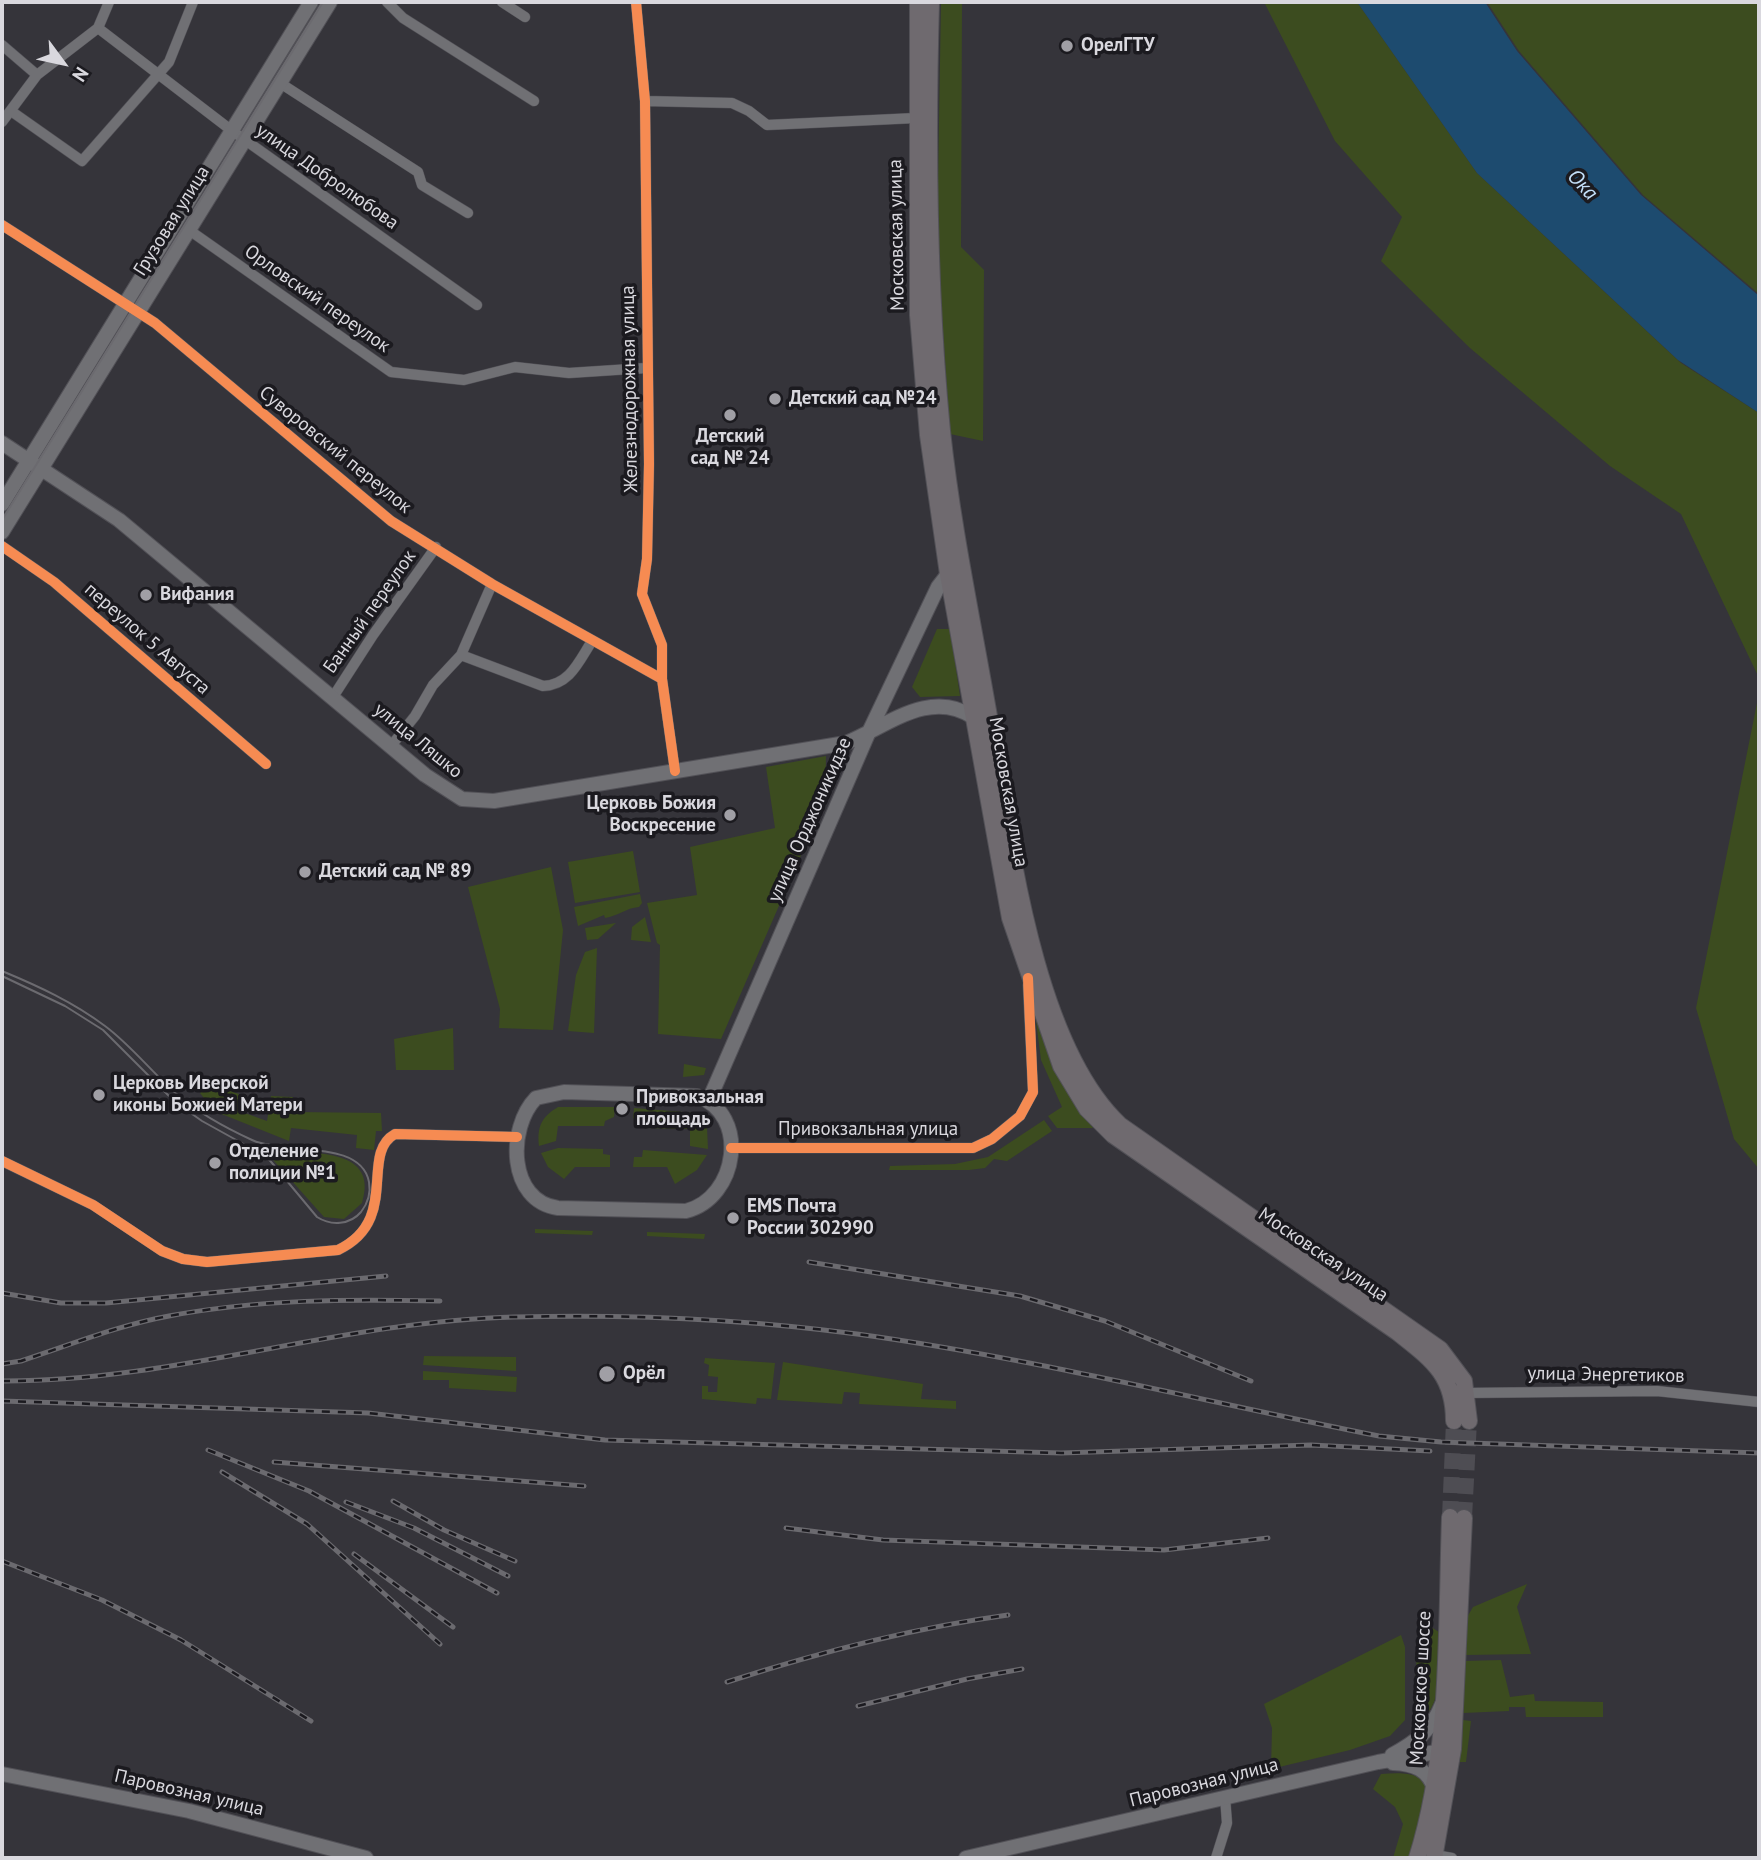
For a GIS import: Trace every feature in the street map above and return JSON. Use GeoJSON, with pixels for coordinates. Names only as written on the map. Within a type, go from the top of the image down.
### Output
{"type":"FeatureCollection","features":[{"type":"Feature","properties":{"kind":"main road","name":"Грузовая улица"},"geometry":{"type":"LineString","coordinates":[[2,504],[312,2]]}},
{"type":"Feature","properties":{"kind":"main road","name":"Грузовая улица"},"geometry":{"type":"LineString","coordinates":[[2,531],[330,2]]}},
{"type":"Feature","properties":{"kind":"main road","name":"Московская улица"},"geometry":{"type":"LineString","coordinates":[[925,5],[916,118],[919,328],[928,435],[1024,914],[1066,1046],[1085,1084],[1120,1125],[1440,1349],[1459,1371],[1460,1394]]}},
{"type":"Feature","properties":{"kind":"main road","name":"Московская улица"},"geometry":{"type":"LineString","coordinates":[[925,5],[933,315],[960,628],[973,717],[1010,918],[1028,978],[1060,1066],[1099,1123],[1397,1332],[1443,1374],[1460,1394]]}},
{"type":"Feature","properties":{"kind":"main road","name":"улица Ляшко"},"geometry":{"type":"LineString","coordinates":[[2,443],[119,520],[439,786],[462,799],[494,801],[846,743],[869,734],[893,718],[918,709],[951,708],[973,717]]}},
{"type":"Feature","properties":{"kind":"main road","name":"улица Орджоникидзе"},"geometry":{"type":"LineString","coordinates":[[709,1100],[869,734],[939,587],[955,571]]}},
{"type":"Feature","properties":{"kind":"main road"},"geometry":{"type":"LineString","coordinates":[[548,1094],[697,1096],[709,1100],[726,1121],[731,1149],[722,1184],[700,1208],[687,1211],[558,1208],[535,1199],[524,1184],[517,1137],[527,1108],[536,1098],[548,1094]]}},
{"type":"Feature","properties":{"kind":"main road"},"geometry":{"type":"LineString","coordinates":[[1460,1394],[1461,1421]]}},
{"type":"Feature","properties":{"kind":"main road","name":"Московское шоссе"},"geometry":{"type":"LineString","coordinates":[[1417,1858],[1447,1750],[1443,1700],[1457,1517],[1447,1750],[1435,1857]]}},
{"type":"Feature","properties":{"kind":"main road"},"geometry":{"type":"LineString","coordinates":[[1378,1762],[1421,1738],[1432,1726],[1443,1700]]}},
{"type":"Feature","properties":{"kind":"main road","name":"Паровозная улица"},"geometry":{"type":"LineString","coordinates":[[965,1858],[990,1856],[1225,1797],[1378,1762],[1447,1750]]}},
{"type":"Feature","properties":{"kind":"main road"},"geometry":{"type":"LineString","coordinates":[[1378,1762],[1418,1767],[1432,1779],[1435,1790]]}},
{"type":"Feature","properties":{"kind":"main road","name":"Паровозная улица"},"geometry":{"type":"LineString","coordinates":[[2,1774],[180,1808],[366,1858]]}},
{"type":"Feature","properties":{"kind":"street"},"geometry":{"type":"LineString","coordinates":[[2,122],[37,75],[98,28],[109,2]]}},
{"type":"Feature","properties":{"kind":"street"},"geometry":{"type":"LineString","coordinates":[[11,111],[82,161],[160,74],[174,54],[193,2]]}},
{"type":"Feature","properties":{"kind":"street"},"geometry":{"type":"LineString","coordinates":[[387,2],[403,18],[534,101]]}},
{"type":"Feature","properties":{"kind":"street"},"geometry":{"type":"LineString","coordinates":[[502,2],[525,17]]}},
{"type":"Feature","properties":{"kind":"street","name":"Железнодорожная улица"},"geometry":{"type":"LineString","coordinates":[[636,2],[645,101],[649,464],[647,559],[642,594],[662,645],[662,679],[675,771]]}},
{"type":"Feature","properties":{"kind":"street","name":"улица Добролюбова"},"geometry":{"type":"LineString","coordinates":[[98,28],[244,140],[477,305]]}},
{"type":"Feature","properties":{"kind":"street"},"geometry":{"type":"LineString","coordinates":[[2,45],[37,75]]}},
{"type":"Feature","properties":{"kind":"street"},"geometry":{"type":"LineString","coordinates":[[280,83],[418,172],[422,185],[468,213]]}},
{"type":"Feature","properties":{"kind":"street"},"geometry":{"type":"LineString","coordinates":[[645,101],[732,103],[750,111],[767,125],[916,118]]}},
{"type":"Feature","properties":{"kind":"street","name":"Суворовский переулок"},"geometry":{"type":"LineString","coordinates":[[2,225],[139,312],[391,521],[492,584],[662,679]]}},
{"type":"Feature","properties":{"kind":"street","name":"Орловский переулок"},"geometry":{"type":"LineString","coordinates":[[189,230],[391,372],[464,380],[515,367],[569,373],[646,368]]}},
{"type":"Feature","properties":{"kind":"street","name":"переулок 5 Августа"},"geometry":{"type":"LineString","coordinates":[[2,546],[54,582],[265,764]]}},
{"type":"Feature","properties":{"kind":"street","name":"Банный переулок"},"geometry":{"type":"LineString","coordinates":[[333,697],[373,635],[436,547]]}},
{"type":"Feature","properties":{"kind":"street"},"geometry":{"type":"LineString","coordinates":[[391,746],[415,716],[433,684],[461,655],[492,584]]}},
{"type":"Feature","properties":{"kind":"street"},"geometry":{"type":"LineString","coordinates":[[461,655],[543,686],[552,686],[573,672],[592,641]]}},
{"type":"Feature","properties":{"kind":"street","name":"Привокзальная улица"},"geometry":{"type":"LineString","coordinates":[[731,1149],[912,1149],[982,1145],[1020,1116],[1033,1092],[1028,978]]}},
{"type":"Feature","properties":{"kind":"street"},"geometry":{"type":"LineString","coordinates":[[2,1161],[105,1212],[162,1251],[183,1259],[207,1262],[338,1250],[348,1245],[366,1228],[376,1204],[379,1153],[385,1141],[396,1134],[517,1137]]}},
{"type":"Feature","properties":{"kind":"street","name":"улица Энергетиков"},"geometry":{"type":"LineString","coordinates":[[1460,1394],[1657,1391],[1759,1402]]}},
{"type":"Feature","properties":{"kind":"street"},"geometry":{"type":"LineString","coordinates":[[1216,1858],[1227,1823],[1225,1797]]}},
{"type":"Feature","properties":{"kind":"street"},"geometry":{"type":"LineString","coordinates":[[1435,1857],[1452,1858]]}},
{"type":"Feature","properties":{"kind":"green space"},"geometry":{"type":"Polygon","coordinates":[[[941,2],[962,2],[961,247],[984,270],[983,441],[950,434],[937,242],[941,2]]]}},
{"type":"Feature","properties":{"kind":"green space"},"geometry":{"type":"Polygon","coordinates":[[[1264,2],[1357,2],[1477,173],[1681,363],[1759,413],[1759,678],[1681,514],[1610,466],[1470,348],[1381,261],[1402,217],[1335,141],[1264,2]]]}},
{"type":"Feature","properties":{"kind":"green space"},"geometry":{"type":"Polygon","coordinates":[[[1487,2],[1759,2],[1759,294],[1643,195],[1519,51],[1487,2]]]}},
{"type":"Feature","properties":{"kind":"green space"},"geometry":{"type":"Polygon","coordinates":[[[937,629],[950,629],[960,696],[920,697],[912,687],[937,629]]]}},
{"type":"Feature","properties":{"kind":"green space"},"geometry":{"type":"Polygon","coordinates":[[[1759,693],[1759,1169],[1734,1139],[1696,1008],[1759,693]]]}},
{"type":"Feature","properties":{"kind":"green space"},"geometry":{"type":"Polygon","coordinates":[[[826,756],[825,800],[721,1039],[658,1034],[660,945],[657,943],[647,903],[697,895],[690,847],[775,828],[766,767],[826,756]]]}},
{"type":"Feature","properties":{"kind":"green space"},"geometry":{"type":"Polygon","coordinates":[[[633,851],[640,892],[575,903],[568,862],[633,851]]]}},
{"type":"Feature","properties":{"kind":"green space"},"geometry":{"type":"Polygon","coordinates":[[[551,867],[563,930],[553,1030],[499,1028],[500,1009],[468,887],[551,867]]]}},
{"type":"Feature","properties":{"kind":"green space"},"geometry":{"type":"Polygon","coordinates":[[[640,894],[642,903],[639,907],[610,917],[605,918],[604,915],[578,926],[574,907],[640,894]]]}},
{"type":"Feature","properties":{"kind":"green space"},"geometry":{"type":"Polygon","coordinates":[[[645,917],[651,942],[631,940],[632,927],[645,917]]]}},
{"type":"Feature","properties":{"kind":"green space"},"geometry":{"type":"Polygon","coordinates":[[[616,923],[598,939],[587,940],[585,928],[616,923]]]}},
{"type":"Feature","properties":{"kind":"green space"},"geometry":{"type":"Polygon","coordinates":[[[597,948],[594,1033],[568,1031],[576,975],[585,952],[597,948]]]}},
{"type":"Feature","properties":{"kind":"green space"},"geometry":{"type":"Polygon","coordinates":[[[1040,1020],[1064,1087],[1093,1128],[1057,1128],[1048,1116],[1062,1107],[1041,1060],[1036,1021],[1040,1020]]]}},
{"type":"Feature","properties":{"kind":"green space"},"geometry":{"type":"Polygon","coordinates":[[[453,1028],[454,1070],[396,1070],[394,1039],[453,1028]]]}},
{"type":"Feature","properties":{"kind":"green space"},"geometry":{"type":"Polygon","coordinates":[[[684,1064],[706,1068],[704,1075],[683,1077],[684,1064]]]}},
{"type":"Feature","properties":{"kind":"green space"},"geometry":{"type":"Polygon","coordinates":[[[211,1084],[239,1094],[242,1112],[267,1121],[271,1096],[293,1097],[294,1112],[381,1113],[382,1131],[376,1131],[374,1150],[356,1148],[357,1135],[291,1128],[289,1141],[214,1111],[200,1093],[211,1084]]]}},
{"type":"Feature","properties":{"kind":"green space"},"geometry":{"type":"Polygon","coordinates":[[[558,1107],[615,1107],[614,1117],[605,1121],[604,1126],[558,1126],[556,1141],[539,1146],[541,1123],[558,1107]]]}},
{"type":"Feature","properties":{"kind":"green space"},"geometry":{"type":"Polygon","coordinates":[[[634,1108],[696,1113],[707,1127],[708,1149],[690,1146],[690,1129],[643,1128],[642,1123],[633,1118],[634,1108]]]}},
{"type":"Feature","properties":{"kind":"green space"},"geometry":{"type":"Polygon","coordinates":[[[1044,1120],[1052,1131],[1007,1161],[994,1159],[985,1168],[969,1170],[889,1170],[890,1166],[955,1164],[988,1157],[1044,1120]]]}},
{"type":"Feature","properties":{"kind":"green space"},"geometry":{"type":"Polygon","coordinates":[[[558,1148],[603,1149],[603,1154],[610,1155],[610,1167],[575,1167],[564,1179],[548,1167],[541,1153],[558,1148]]]}},
{"type":"Feature","properties":{"kind":"green space"},"geometry":{"type":"Polygon","coordinates":[[[281,1150],[326,1154],[353,1164],[361,1172],[365,1185],[362,1203],[344,1219],[324,1217],[274,1161],[272,1156],[281,1150]]]}},
{"type":"Feature","properties":{"kind":"green space"},"geometry":{"type":"Polygon","coordinates":[[[643,1150],[707,1155],[697,1170],[675,1184],[667,1167],[633,1167],[634,1157],[642,1157],[643,1150]]]}},
{"type":"Feature","properties":{"kind":"green space"},"geometry":{"type":"Polygon","coordinates":[[[535,1229],[593,1231],[592,1235],[535,1233],[535,1229]]]}},
{"type":"Feature","properties":{"kind":"green space"},"geometry":{"type":"Polygon","coordinates":[[[647,1232],[705,1234],[704,1239],[647,1236],[647,1232]]]}},
{"type":"Feature","properties":{"kind":"green space"},"geometry":{"type":"Polygon","coordinates":[[[424,1356],[516,1357],[516,1371],[423,1365],[424,1356]]]}},
{"type":"Feature","properties":{"kind":"green space"},"geometry":{"type":"Polygon","coordinates":[[[705,1358],[775,1363],[771,1399],[757,1398],[756,1404],[702,1399],[702,1386],[708,1386],[708,1392],[717,1392],[718,1377],[708,1376],[709,1365],[704,1363],[705,1358]]]}},
{"type":"Feature","properties":{"kind":"green space"},"geometry":{"type":"Polygon","coordinates":[[[783,1362],[923,1384],[921,1399],[956,1401],[956,1409],[859,1404],[860,1393],[844,1392],[842,1404],[777,1400],[783,1362]]]}},
{"type":"Feature","properties":{"kind":"green space"},"geometry":{"type":"Polygon","coordinates":[[[423,1371],[517,1377],[516,1392],[449,1388],[449,1380],[423,1380],[423,1371]]]}},
{"type":"Feature","properties":{"kind":"green space"},"geometry":{"type":"Polygon","coordinates":[[[1527,1584],[1517,1607],[1531,1654],[1464,1655],[1466,1619],[1473,1607],[1527,1584]]]}},
{"type":"Feature","properties":{"kind":"green space"},"geometry":{"type":"Polygon","coordinates":[[[1431,1627],[1439,1632],[1436,1697],[1424,1717],[1413,1723],[1418,1634],[1431,1627]]]}},
{"type":"Feature","properties":{"kind":"green space"},"geometry":{"type":"Polygon","coordinates":[[[1401,1635],[1405,1647],[1405,1720],[1390,1736],[1350,1750],[1271,1769],[1272,1728],[1264,1704],[1401,1635]]]}},
{"type":"Feature","properties":{"kind":"green space"},"geometry":{"type":"Polygon","coordinates":[[[1501,1660],[1510,1697],[1534,1694],[1535,1701],[1603,1702],[1603,1717],[1526,1717],[1525,1707],[1509,1707],[1509,1711],[1463,1713],[1464,1661],[1501,1660]]]}},
{"type":"Feature","properties":{"kind":"green space"},"geometry":{"type":"Polygon","coordinates":[[[1463,1720],[1471,1721],[1466,1762],[1458,1762],[1463,1720]]]}},
{"type":"Feature","properties":{"kind":"green space"},"geometry":{"type":"Polygon","coordinates":[[[1381,1774],[1410,1774],[1422,1780],[1426,1786],[1428,1793],[1411,1858],[1393,1858],[1403,1824],[1395,1807],[1373,1789],[1381,1774]]]}},
{"type":"Feature","properties":{"kind":"water","name":"Ока"},"geometry":{"type":"Polygon","coordinates":[[[1357,2],[1485,2],[1517,51],[1641,195],[1759,296],[1759,413],[1678,360],[1477,173],[1357,2]]]}},
{"type":"Feature","properties":{"kind":"tunnel"},"geometry":{"type":"LineString","coordinates":[[1450,1517],[1454,1421]]}},
{"type":"Feature","properties":{"kind":"tunnel"},"geometry":{"type":"LineString","coordinates":[[1464,1518],[1469,1421]]}},
{"type":"Feature","properties":{"kind":"tram line"},"geometry":{"type":"LineString","coordinates":[[2,520],[323,2]]}},
{"type":"Feature","properties":{"kind":"tram line"},"geometry":{"type":"LineString","coordinates":[[2,971],[55,995],[93,1017],[124,1042],[179,1096],[223,1126],[266,1144],[320,1150],[352,1159],[363,1168],[369,1182],[369,1194],[363,1209],[346,1222],[328,1222],[317,1217],[267,1157],[202,1121],[175,1102],[103,1030],[65,1006],[2,976]]}},
{"type":"Feature","properties":{"kind":"railway"},"geometry":{"type":"LineString","coordinates":[[809,1262],[1020,1296],[1105,1321],[1251,1381]]}},
{"type":"Feature","properties":{"kind":"railway"},"geometry":{"type":"LineString","coordinates":[[2,1293],[61,1303],[106,1303],[386,1276]]}},
{"type":"Feature","properties":{"kind":"railway"},"geometry":{"type":"LineString","coordinates":[[2,1364],[21,1361],[132,1325],[203,1310],[304,1301],[440,1301]]}},
{"type":"Feature","properties":{"kind":"railway"},"geometry":{"type":"LineString","coordinates":[[2,1381],[67,1379],[131,1372],[321,1339],[449,1321],[557,1316],[643,1317],[814,1329],[923,1344],[1054,1368],[1379,1436],[1441,1442],[1759,1453]]}},
{"type":"Feature","properties":{"kind":"railway"},"geometry":{"type":"LineString","coordinates":[[2,1401],[368,1413],[605,1440],[1061,1453],[1311,1445],[1430,1451]]}},
{"type":"Feature","properties":{"kind":"railway"},"geometry":{"type":"LineString","coordinates":[[208,1450],[309,1491],[497,1593]]}},
{"type":"Feature","properties":{"kind":"railway"},"geometry":{"type":"LineString","coordinates":[[274,1462],[584,1486]]}},
{"type":"Feature","properties":{"kind":"railway"},"geometry":{"type":"LineString","coordinates":[[222,1472],[307,1524],[440,1644]]}},
{"type":"Feature","properties":{"kind":"railway"},"geometry":{"type":"LineString","coordinates":[[393,1501],[444,1530],[515,1561]]}},
{"type":"Feature","properties":{"kind":"railway"},"geometry":{"type":"LineString","coordinates":[[346,1502],[414,1528],[508,1576]]}},
{"type":"Feature","properties":{"kind":"railway"},"geometry":{"type":"LineString","coordinates":[[786,1528],[883,1540],[1164,1550],[1268,1538]]}},
{"type":"Feature","properties":{"kind":"railway"},"geometry":{"type":"LineString","coordinates":[[354,1554],[453,1627]]}},
{"type":"Feature","properties":{"kind":"railway"},"geometry":{"type":"LineString","coordinates":[[2,1561],[102,1600],[181,1640],[311,1721]]}},
{"type":"Feature","properties":{"kind":"railway"},"geometry":{"type":"LineString","coordinates":[[727,1682],[866,1642],[1008,1615]]}},
{"type":"Feature","properties":{"kind":"railway"},"geometry":{"type":"LineString","coordinates":[[858,1706],[967,1679],[1022,1669]]}},
{"type":"Feature","properties":{"kind":"cycle path"},"geometry":{"type":"LineString","coordinates":[[636,2],[645,101],[649,464],[647,559],[642,594],[662,645],[662,679],[675,771]]}},
{"type":"Feature","properties":{"kind":"cycle path"},"geometry":{"type":"LineString","coordinates":[[2,225],[155,323],[391,521],[492,584],[662,679]]}},
{"type":"Feature","properties":{"kind":"cycle path"},"geometry":{"type":"LineString","coordinates":[[2,546],[54,582],[266,764]]}},
{"type":"Feature","properties":{"kind":"cycle path"},"geometry":{"type":"LineString","coordinates":[[731,1148],[973,1148],[992,1139],[1020,1116],[1033,1092],[1028,978]]}},
{"type":"Feature","properties":{"kind":"cycle path"},"geometry":{"type":"LineString","coordinates":[[2,1161],[93,1205],[162,1251],[183,1259],[207,1262],[338,1250],[357,1237],[368,1222],[374,1205],[380,1156],[385,1143],[395,1134],[517,1137]]}},
{"type":"Feature","properties":{"kind":"place","name":"ОрелГТУ"},"geometry":{"type":"Point","coordinates":[1067,46]}},
{"type":"Feature","properties":{"kind":"place","name":"Детский сад №24"},"geometry":{"type":"Point","coordinates":[775,399]}},
{"type":"Feature","properties":{"kind":"place","name":"Детский сад № 24"},"geometry":{"type":"Point","coordinates":[730,415]}},
{"type":"Feature","properties":{"kind":"place","name":"Вифания"},"geometry":{"type":"Point","coordinates":[146,595]}},
{"type":"Feature","properties":{"kind":"place","name":"Церковь Божия Воскресение"},"geometry":{"type":"Point","coordinates":[730,815]}},
{"type":"Feature","properties":{"kind":"place","name":"Детский сад № 89"},"geometry":{"type":"Point","coordinates":[305,872]}},
{"type":"Feature","properties":{"kind":"place","name":"Церковь Иверской иконы Божией Матери"},"geometry":{"type":"Point","coordinates":[99,1095]}},
{"type":"Feature","properties":{"kind":"place","name":"Привокзальная площадь"},"geometry":{"type":"Point","coordinates":[622,1109]}},
{"type":"Feature","properties":{"kind":"place","name":"Отделение полиции №1"},"geometry":{"type":"Point","coordinates":[215,1163]}},
{"type":"Feature","properties":{"kind":"place","name":"EMS Почта России 302990"},"geometry":{"type":"Point","coordinates":[733,1218]}},
{"type":"Feature","properties":{"kind":"place","name":"Орёл"},"geometry":{"type":"Point","coordinates":[607,1374]}}]}
